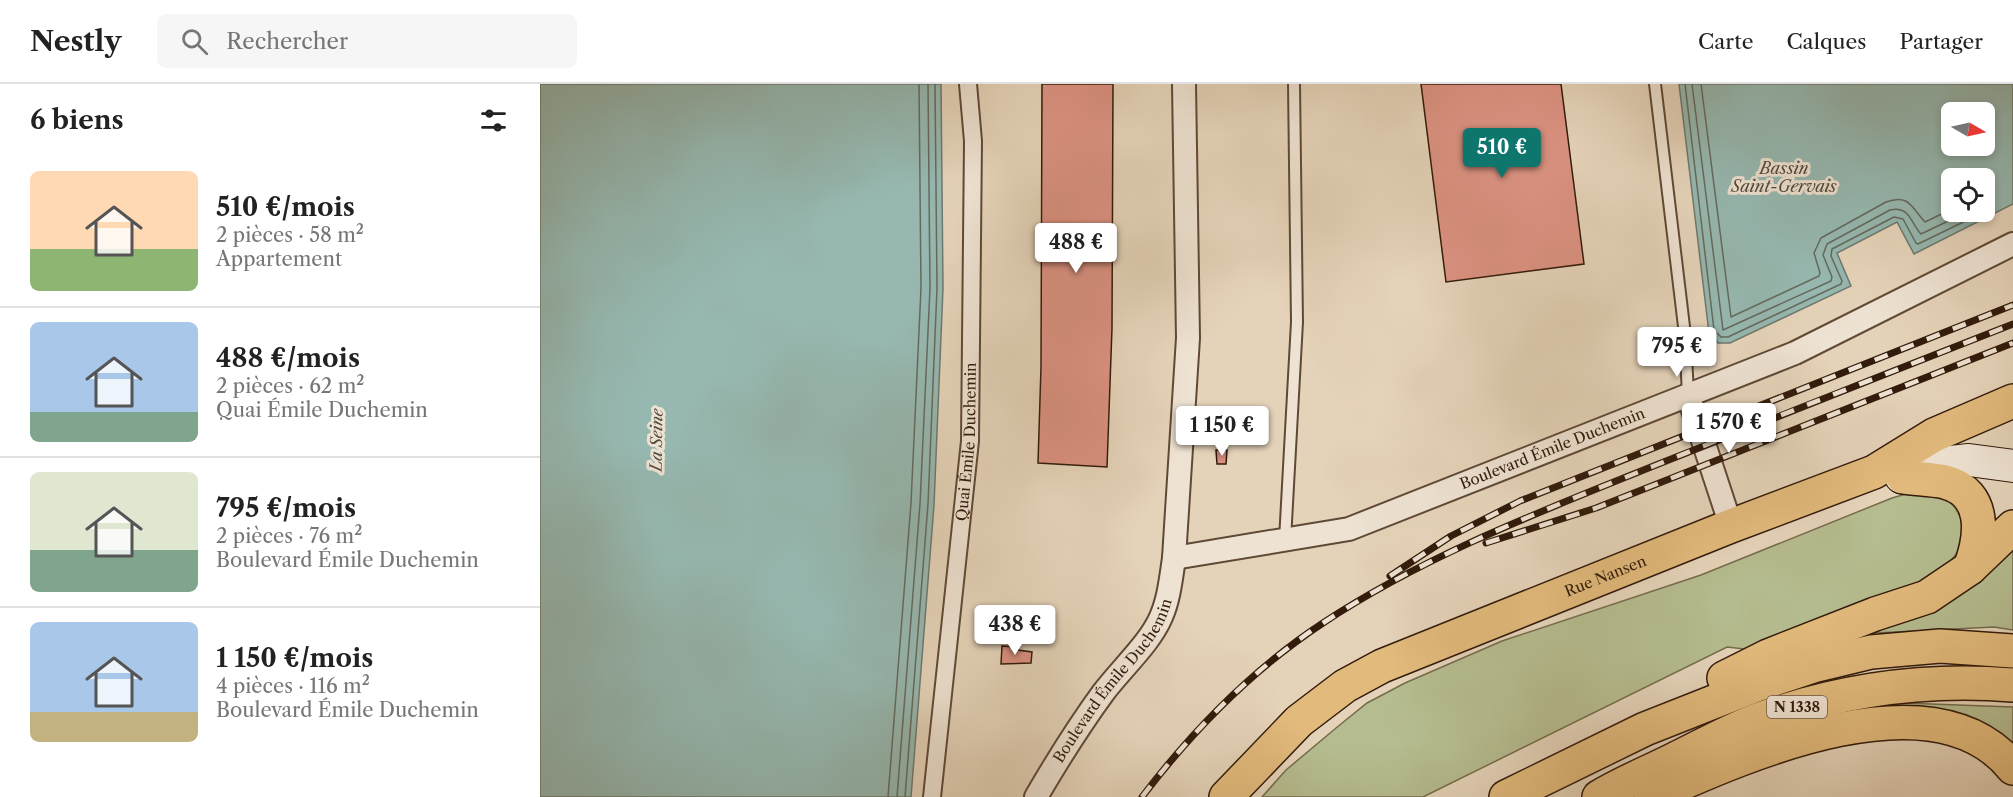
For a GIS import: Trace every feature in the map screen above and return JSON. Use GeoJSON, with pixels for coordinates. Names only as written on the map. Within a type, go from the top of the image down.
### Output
{"type":"FeatureCollection","features":[{"type":"Feature","properties":{"kind":"main road","name":"Rue Nansen"},"geometry":{"type":"LineString","coordinates":[[1888,475],[1934,435],[2013,401]]}},
{"type":"Feature","properties":{"kind":"main road"},"geometry":{"type":"LineString","coordinates":[[1934,435],[2013,418]]}},
{"type":"Feature","properties":{"kind":"main road","name":"Rue Nansen"},"geometry":{"type":"LineString","coordinates":[[1226,797],[1299,721],[1354,681],[1382,666],[1731,525],[1888,475],[1969,460],[2013,466]]}},
{"type":"Feature","properties":{"kind":"main road"},"geometry":{"type":"LineString","coordinates":[[1888,475],[1945,482],[1969,496],[1979,522],[1977,545],[1970,568]]}},
{"type":"Feature","properties":{"kind":"main road"},"geometry":{"type":"LineString","coordinates":[[1645,729],[1672,705],[1768,656],[1875,614],[1927,597],[1970,568],[2013,527]]}},
{"type":"Feature","properties":{"kind":"main road","name":"N 1338"},"geometry":{"type":"LineString","coordinates":[[1506,797],[1645,729],[1758,684],[1814,666],[1871,652],[1940,646],[2013,651]]}},
{"type":"Feature","properties":{"kind":"main road","name":"N 1338"},"geometry":{"type":"LineString","coordinates":[[1599,797],[1758,720],[1803,705],[1849,694],[1920,683],[2013,685]]}},
{"type":"Feature","properties":{"kind":"main road"},"geometry":{"type":"LineString","coordinates":[[1652,797],[1728,762],[1797,738],[1887,723],[1927,724],[1952,728],[1974,736],[2006,757]]}},
{"type":"Feature","properties":{"kind":"street","name":"Quai Émile Duchemin"},"geometry":{"type":"LineString","coordinates":[[932,797],[970,441],[973,141],[968,84]]}},
{"type":"Feature","properties":{"kind":"street","name":"Boulevard Émile Duchemin"},"geometry":{"type":"LineString","coordinates":[[1036,797],[1053,767],[1102,694],[1145,642],[1161,617],[1170,585],[1174,558],[1188,338],[1184,84]]}},
{"type":"Feature","properties":{"kind":"street","name":"Boulevard Émile Duchemin"},"geometry":{"type":"LineString","coordinates":[[1174,558],[1349,530],[1795,353],[2013,244]]}},
{"type":"Feature","properties":{"kind":"street"},"geometry":{"type":"LineString","coordinates":[[1688,395],[1731,525]]}},
{"type":"Feature","properties":{"kind":"lane"},"geometry":{"type":"LineString","coordinates":[[1286,541],[1297,322],[1294,84]]}},
{"type":"Feature","properties":{"kind":"lane"},"geometry":{"type":"LineString","coordinates":[[1655,84],[1685,335],[1688,395]]}},
{"type":"Feature","properties":{"kind":"green space"},"geometry":{"type":"Polygon","coordinates":[[[1916,491],[1940,495],[1952,504],[1960,517],[1963,532],[1960,547],[1954,557],[1928,582],[1744,649],[1727,647],[1423,797],[1262,797],[1286,770],[1367,703],[1405,683],[1502,641],[1701,575],[1892,498],[1916,491]]]}},
{"type":"Feature","properties":{"kind":"green space"},"geometry":{"type":"Polygon","coordinates":[[[2013,542],[2013,630],[1994,627],[1875,633],[1883,626],[2013,542]]]}},
{"type":"Feature","properties":{"kind":"green space"},"geometry":{"type":"Polygon","coordinates":[[[1904,703],[2013,707],[2013,753],[1842,714],[1904,703]]]}},
{"type":"Feature","properties":{"kind":"water","name":"La Seine"},"geometry":{"type":"Polygon","coordinates":[[[540,84],[941,84],[943,288],[934,505],[911,797],[540,797],[540,84]]]}},
{"type":"Feature","properties":{"kind":"water","name":"Bassin Saint-Gervais"},"geometry":{"type":"Polygon","coordinates":[[[1679,84],[2013,84],[2013,204],[1995,213],[1995,168],[1941,168],[1941,222],[1977,222],[1914,254],[1897,222],[1837,253],[1851,286],[1730,343],[1718,343],[1709,333],[1679,84]]]}},
{"type":"Feature","properties":{"kind":"building"},"geometry":{"type":"Polygon","coordinates":[[[1042,84],[1113,84],[1112,328],[1107,467],[1038,463],[1041,367],[1042,84]]]}},
{"type":"Feature","properties":{"kind":"building"},"geometry":{"type":"Polygon","coordinates":[[[1421,84],[1561,84],[1584,264],[1446,282],[1421,84]]]}},
{"type":"Feature","properties":{"kind":"building"},"geometry":{"type":"Polygon","coordinates":[[[1216,423],[1227,423],[1226,439],[1217,439],[1216,423]]]}},
{"type":"Feature","properties":{"kind":"building"},"geometry":{"type":"Polygon","coordinates":[[[1216,450],[1227,450],[1226,464],[1217,464],[1216,450]]]}},
{"type":"Feature","properties":{"kind":"building"},"geometry":{"type":"Polygon","coordinates":[[[1002,646],[1018,647],[1018,650],[1032,652],[1031,663],[1001,664],[1002,646]]]}},
{"type":"Feature","properties":{"kind":"railway"},"geometry":{"type":"LineString","coordinates":[[1390,576],[1451,536],[1520,501],[2013,305]]}},
{"type":"Feature","properties":{"kind":"railway"},"geometry":{"type":"LineString","coordinates":[[1142,797],[1203,725],[1272,660],[1323,623],[1402,576],[1485,536],[1570,500],[2013,324]]}},
{"type":"Feature","properties":{"kind":"railway"},"geometry":{"type":"LineString","coordinates":[[1486,543],[1596,508],[2013,343]]}}]}
